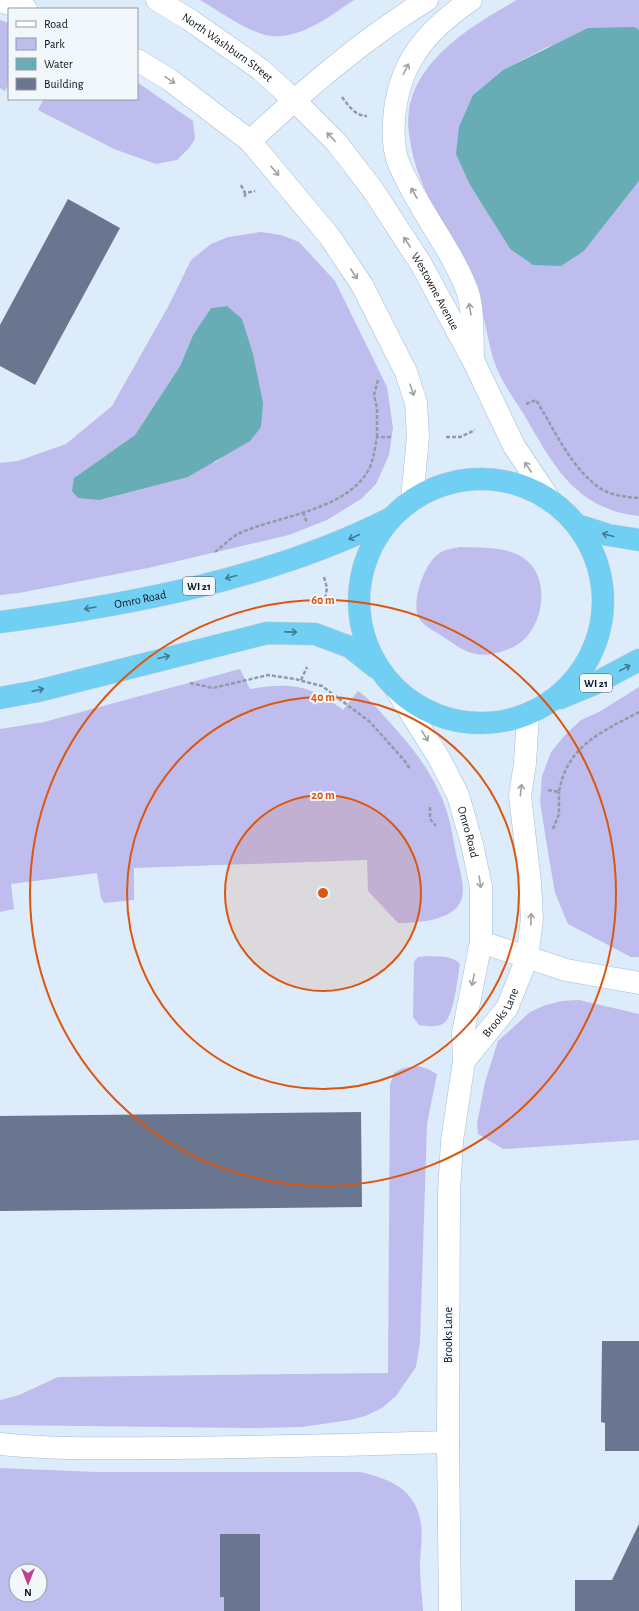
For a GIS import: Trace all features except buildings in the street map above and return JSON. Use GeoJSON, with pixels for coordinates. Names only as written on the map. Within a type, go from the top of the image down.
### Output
{"type":"FeatureCollection","features":[{"type":"Feature","properties":{"kind":"highway"},"geometry":{"type":"LineString","coordinates":[[0,698],[38,690],[267,633],[315,634],[350,646],[379,670],[397,691],[426,711],[459,722],[494,723],[528,714],[552,701],[580,673],[598,638],[604,599],[596,560],[577,525],[550,500],[517,484],[481,479],[445,484],[412,499],[389,519],[367,554],[358,593],[362,633],[379,670]]}},
{"type":"Feature","properties":{"kind":"highway","name":"Omro Road"},"geometry":{"type":"LineString","coordinates":[[0,622],[93,608],[190,588],[261,569],[352,538],[389,519]]}},
{"type":"Feature","properties":{"kind":"highway"},"geometry":{"type":"LineString","coordinates":[[577,525],[608,535],[639,540]]}},
{"type":"Feature","properties":{"kind":"highway","name":"WI 21"},"geometry":{"type":"LineString","coordinates":[[552,701],[594,684],[639,660]]}},
{"type":"Feature","properties":{"kind":"street","name":"North Washburn Street"},"geometry":{"type":"LineString","coordinates":[[157,0],[190,20],[260,69],[294,100]]}},
{"type":"Feature","properties":{"kind":"street"},"geometry":{"type":"LineString","coordinates":[[250,141],[294,100],[352,51],[398,18],[427,0]]}},
{"type":"Feature","properties":{"kind":"street"},"geometry":{"type":"LineString","coordinates":[[471,0],[445,18],[421,44],[404,71],[395,100],[393,135],[399,164],[467,291],[472,318],[474,362]]}},
{"type":"Feature","properties":{"kind":"street"},"geometry":{"type":"LineString","coordinates":[[0,1],[23,8]]}},
{"type":"Feature","properties":{"kind":"street"},"geometry":{"type":"LineString","coordinates":[[138,61],[170,80],[250,141],[330,238],[362,285],[406,372],[416,403],[418,423],[412,499]]}},
{"type":"Feature","properties":{"kind":"street","name":"Westowne Avenue"},"geometry":{"type":"LineString","coordinates":[[294,100],[336,142],[373,190],[421,264],[474,362],[514,446],[550,500]]}},
{"type":"Feature","properties":{"kind":"street","name":"Omro Road"},"geometry":{"type":"LineString","coordinates":[[397,691],[439,758],[458,795],[463,810],[481,887],[481,942]]}},
{"type":"Feature","properties":{"kind":"street"},"geometry":{"type":"LineString","coordinates":[[527,958],[532,919],[530,882],[520,796],[525,763],[528,714]]}},
{"type":"Feature","properties":{"kind":"street"},"geometry":{"type":"LineString","coordinates":[[481,942],[566,970],[639,983]]}},
{"type":"Feature","properties":{"kind":"street","name":"Brooks Lane"},"geometry":{"type":"LineString","coordinates":[[450,1611],[448,1442],[449,1192],[452,1141],[464,1061],[463,1033],[481,942]]}},
{"type":"Feature","properties":{"kind":"street","name":"Brooks Lane"},"geometry":{"type":"LineString","coordinates":[[464,1061],[507,1008],[527,958]]}},
{"type":"Feature","properties":{"kind":"street"},"geometry":{"type":"LineString","coordinates":[[0,1444],[34,1448],[149,1448],[302,1447],[448,1442]]}},
{"type":"Feature","properties":{"kind":"path"},"geometry":{"type":"LineString","coordinates":[[340,95],[353,110],[362,116],[370,116]]}},
{"type":"Feature","properties":{"kind":"path"},"geometry":{"type":"LineString","coordinates":[[348,114],[353,110]]}},
{"type":"Feature","properties":{"kind":"path"},"geometry":{"type":"LineString","coordinates":[[241,185],[245,193],[245,198]]}},
{"type":"Feature","properties":{"kind":"path"},"geometry":{"type":"LineString","coordinates":[[245,193],[254,191],[261,187]]}},
{"type":"Feature","properties":{"kind":"path"},"geometry":{"type":"LineString","coordinates":[[238,534],[303,512],[338,498],[361,480],[370,467],[377,437],[377,408],[374,395]]}},
{"type":"Feature","properties":{"kind":"path"},"geometry":{"type":"LineString","coordinates":[[522,406],[536,400],[571,457],[590,480],[604,491],[624,497],[639,498]]}},
{"type":"Feature","properties":{"kind":"path"},"geometry":{"type":"LineString","coordinates":[[445,437],[460,437],[481,428]]}},
{"type":"Feature","properties":{"kind":"path"},"geometry":{"type":"LineString","coordinates":[[377,437],[395,437]]}},
{"type":"Feature","properties":{"kind":"path"},"geometry":{"type":"LineString","coordinates":[[303,512],[308,528]]}},
{"type":"Feature","properties":{"kind":"path"},"geometry":{"type":"LineString","coordinates":[[322,571],[327,588],[324,605]]}},
{"type":"Feature","properties":{"kind":"path"},"geometry":{"type":"LineString","coordinates":[[301,680],[307,667]]}},
{"type":"Feature","properties":{"kind":"path"},"geometry":{"type":"LineString","coordinates":[[213,688],[268,675],[301,680],[322,686],[370,722],[404,760],[412,773]]}},
{"type":"Feature","properties":{"kind":"path"},"geometry":{"type":"LineString","coordinates":[[541,789],[559,792],[561,780],[578,749],[600,733],[639,712]]}},
{"type":"Feature","properties":{"kind":"path"},"geometry":{"type":"LineString","coordinates":[[427,799],[430,806],[437,804]]}},
{"type":"Feature","properties":{"kind":"green space"},"geometry":{"type":"Polygon","coordinates":[[[200,0],[354,0],[310,28],[285,36],[272,36],[259,33],[244,26],[200,0]]]}},
{"type":"Feature","properties":{"kind":"green space"},"geometry":{"type":"Polygon","coordinates":[[[517,0],[639,0],[639,30],[635,27],[547,47],[503,70],[473,95],[470,185],[510,249],[533,265],[584,251],[639,181],[639,516],[617,512],[598,504],[582,494],[568,481],[545,450],[506,387],[493,358],[483,313],[474,286],[430,201],[422,183],[411,146],[408,115],[414,92],[423,75],[435,59],[450,44],[467,31],[517,0]]]}},
{"type":"Feature","properties":{"kind":"green space"},"geometry":{"type":"Polygon","coordinates":[[[0,20],[8,23],[8,86],[5,91],[0,88],[0,20]]]}},
{"type":"Feature","properties":{"kind":"green space"},"geometry":{"type":"Polygon","coordinates":[[[138,83],[193,121],[195,139],[189,148],[177,160],[156,164],[114,149],[38,110],[43,100],[138,100],[138,83]]]}},
{"type":"Feature","properties":{"kind":"green space"},"geometry":{"type":"Polygon","coordinates":[[[261,232],[281,235],[299,242],[335,281],[387,387],[393,428],[389,455],[376,484],[361,499],[327,520],[289,535],[148,568],[19,593],[0,595],[0,463],[18,461],[66,444],[112,406],[169,305],[191,260],[211,244],[228,237],[261,232]],[[227,306],[211,308],[193,335],[180,366],[135,435],[74,478],[216,462],[229,452],[227,306]]]}},
{"type":"Feature","properties":{"kind":"green space"},"geometry":{"type":"Polygon","coordinates":[[[460,547],[494,548],[511,552],[525,559],[534,568],[539,580],[541,593],[537,620],[531,632],[522,641],[511,648],[489,654],[481,655],[473,653],[457,646],[430,629],[419,619],[417,609],[418,592],[420,583],[428,567],[432,560],[440,553],[460,547]]]}},
{"type":"Feature","properties":{"kind":"green space"},"geometry":{"type":"Polygon","coordinates":[[[240,669],[250,689],[277,686],[300,688],[321,695],[343,710],[358,691],[378,709],[421,760],[442,798],[450,824],[462,878],[463,890],[461,901],[458,906],[453,911],[438,918],[422,922],[398,923],[368,891],[367,860],[134,868],[134,900],[104,903],[101,898],[97,873],[11,884],[14,909],[0,912],[0,729],[44,722],[240,669]]]}},
{"type":"Feature","properties":{"kind":"green space"},"geometry":{"type":"Polygon","coordinates":[[[639,687],[639,957],[631,957],[568,924],[555,893],[540,802],[542,776],[551,752],[566,734],[581,720],[599,712],[639,687]]]}},
{"type":"Feature","properties":{"kind":"green space"},"geometry":{"type":"Polygon","coordinates":[[[428,956],[453,959],[460,964],[451,1012],[444,1023],[435,1026],[419,1025],[413,1017],[414,962],[418,957],[428,956]]]}},
{"type":"Feature","properties":{"kind":"green space"},"geometry":{"type":"Polygon","coordinates":[[[579,1000],[639,1014],[639,1140],[503,1149],[478,1134],[477,1124],[485,1082],[498,1041],[530,1012],[543,1006],[561,1001],[579,1000]]]}},
{"type":"Feature","properties":{"kind":"green space"},"geometry":{"type":"Polygon","coordinates":[[[418,1066],[437,1074],[427,1124],[420,1342],[416,1367],[396,1396],[382,1408],[365,1416],[350,1420],[302,1427],[249,1428],[0,1425],[0,1400],[19,1395],[58,1377],[388,1373],[390,1085],[394,1073],[403,1068],[418,1066]]]}},
{"type":"Feature","properties":{"kind":"green space"},"geometry":{"type":"Polygon","coordinates":[[[0,1468],[96,1472],[360,1472],[381,1478],[391,1482],[407,1494],[414,1502],[418,1512],[422,1534],[420,1571],[423,1611],[0,1611],[0,1468]]]}},
{"type":"Feature","properties":{"kind":"water"},"geometry":{"type":"Polygon","coordinates":[[[635,27],[639,30],[639,181],[584,251],[561,266],[533,265],[510,249],[470,185],[456,154],[459,127],[473,95],[503,70],[588,28],[635,27]]]}},
{"type":"Feature","properties":{"kind":"water"},"geometry":{"type":"Polygon","coordinates":[[[227,306],[242,319],[253,354],[263,403],[261,427],[250,441],[188,477],[99,500],[78,498],[72,491],[74,478],[135,435],[180,366],[193,335],[211,308],[227,306]]]}}]}
